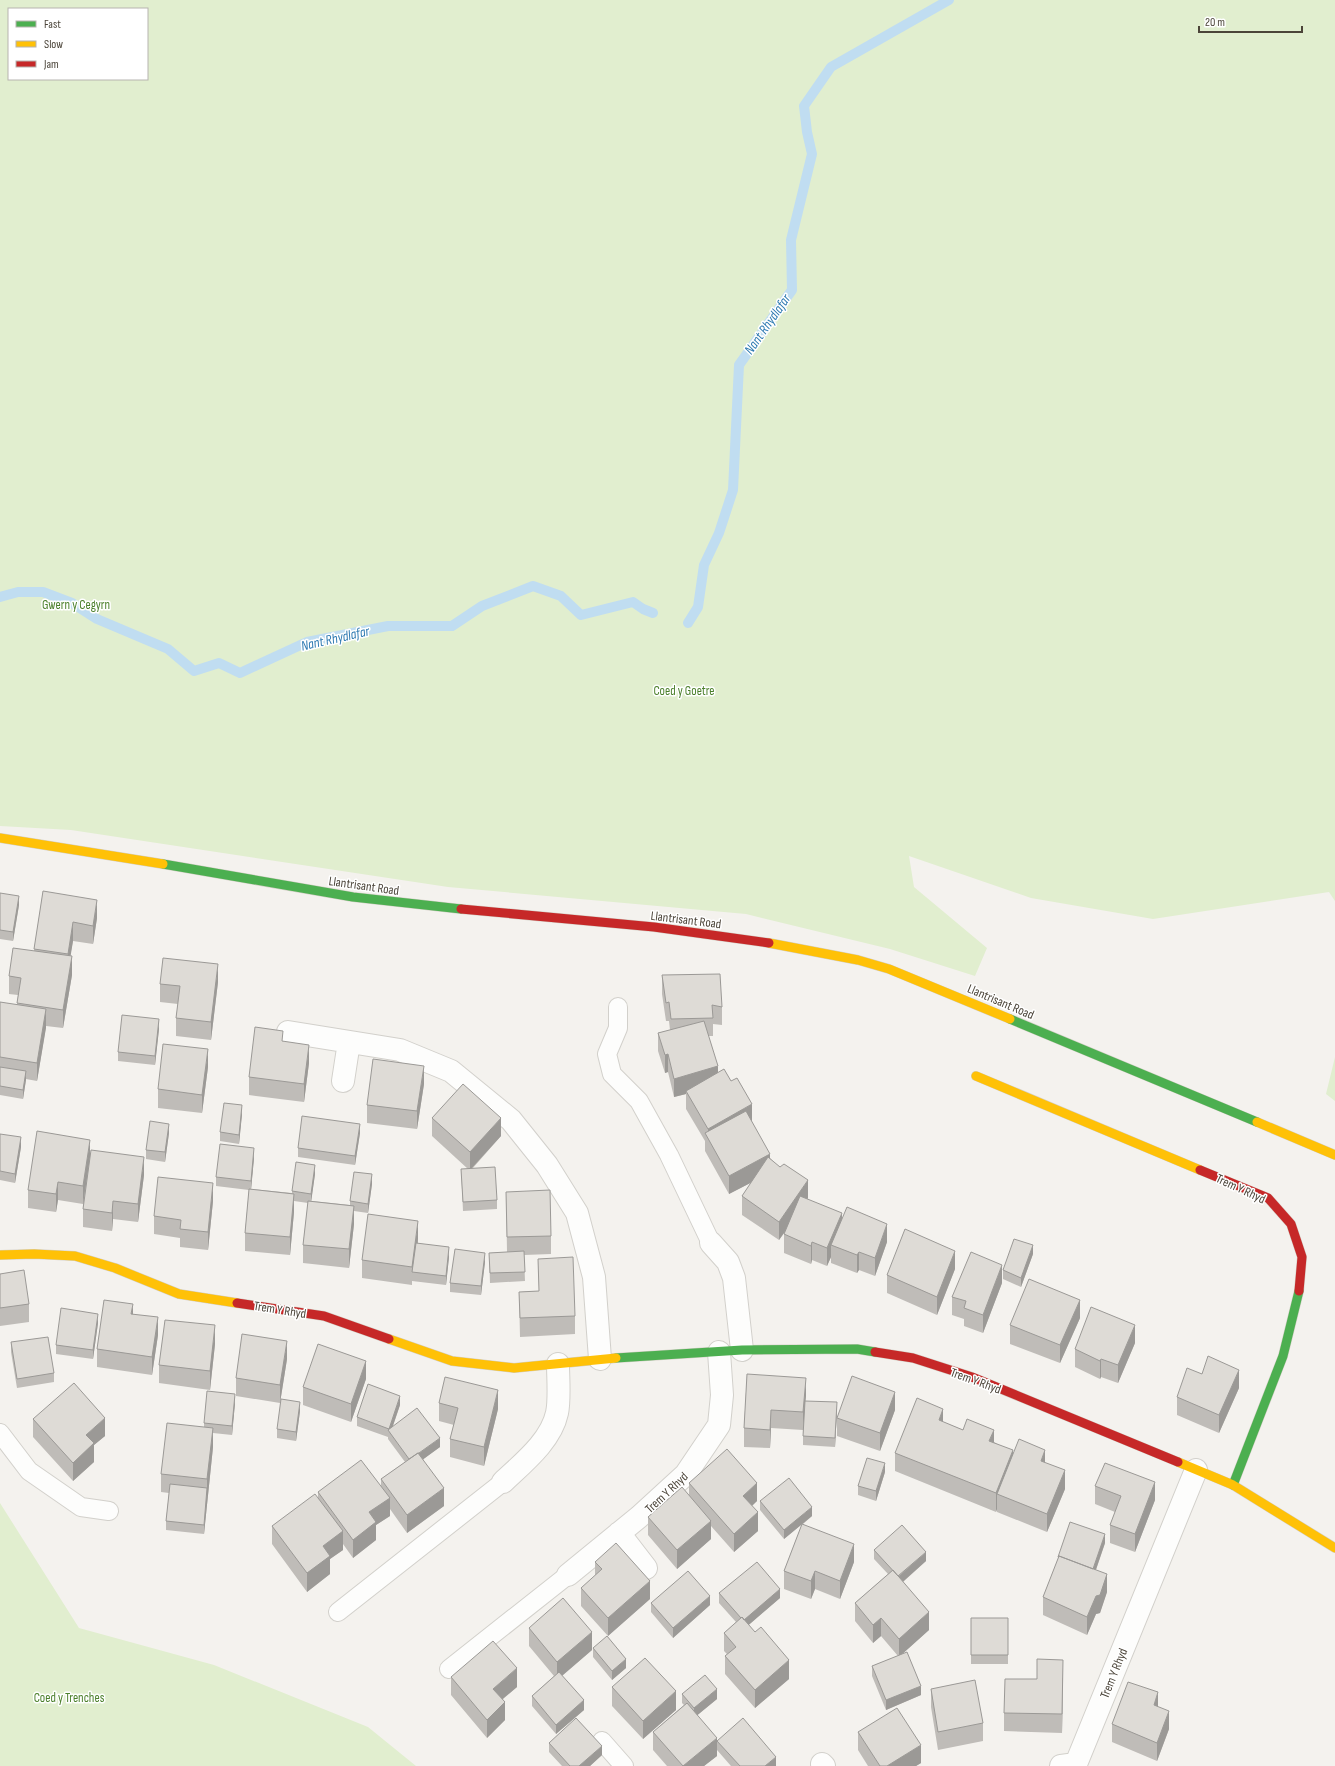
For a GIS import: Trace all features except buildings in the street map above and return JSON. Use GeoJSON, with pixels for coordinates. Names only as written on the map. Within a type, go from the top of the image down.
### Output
{"type":"FeatureCollection","features":[{"type":"Feature","properties":{"kind":"street","name":"Llantrisant Road"},"geometry":{"type":"LineString","coordinates":[[0,838],[107,854],[353,897],[530,916],[654,927],[788,946],[858,960],[889,969],[935,987],[1335,1155]]}},
{"type":"Feature","properties":{"kind":"street"},"geometry":{"type":"LineString","coordinates":[[288,1032],[400,1050],[451,1071],[511,1120],[547,1164],[577,1213],[594,1277],[600,1359]]}},
{"type":"Feature","properties":{"kind":"street"},"geometry":{"type":"LineString","coordinates":[[343,1081],[349,1042]]}},
{"type":"Feature","properties":{"kind":"street","name":"Trem Y Rhyd"},"geometry":{"type":"LineString","coordinates":[[976,1076],[1268,1198],[1291,1224],[1302,1257],[1299,1294],[1283,1356],[1233,1484]]}},
{"type":"Feature","properties":{"kind":"street"},"geometry":{"type":"LineString","coordinates":[[711,1243],[728,1262],[734,1278],[742,1350]]}},
{"type":"Feature","properties":{"kind":"street","name":"Trem Y Rhyd"},"geometry":{"type":"LineString","coordinates":[[0,1255],[34,1254],[75,1256],[115,1268],[179,1294],[324,1316],[452,1361],[514,1368],[600,1359],[742,1350],[857,1349],[913,1358],[972,1377],[1233,1484],[1335,1548]]}},
{"type":"Feature","properties":{"kind":"street","name":"Trem Y Rhyd"},"geometry":{"type":"LineString","coordinates":[[568,1576],[619,1534],[686,1474],[719,1425],[722,1395],[719,1352]]}},
{"type":"Feature","properties":{"kind":"street"},"geometry":{"type":"LineString","coordinates":[[503,1482],[535,1451],[550,1431],[557,1413],[558,1364]]}},
{"type":"Feature","properties":{"kind":"street","name":"Trem Y Rhyd"},"geometry":{"type":"LineString","coordinates":[[1072,1765],[1196,1470]]}},
{"type":"Feature","properties":{"kind":"street"},"geometry":{"type":"LineString","coordinates":[[619,1534],[646,1568]]}},
{"type":"Feature","properties":{"kind":"lane"},"geometry":{"type":"LineString","coordinates":[[618,1007],[618,1028],[607,1054],[612,1074],[639,1101],[669,1155],[711,1243]]}},
{"type":"Feature","properties":{"kind":"lane"},"geometry":{"type":"LineString","coordinates":[[0,1433],[29,1471],[81,1507],[109,1511]]}},
{"type":"Feature","properties":{"kind":"lane"},"geometry":{"type":"LineString","coordinates":[[338,1612],[503,1482]]}},
{"type":"Feature","properties":{"kind":"lane"},"geometry":{"type":"LineString","coordinates":[[449,1669],[568,1576]]}},
{"type":"Feature","properties":{"kind":"lane"},"geometry":{"type":"LineString","coordinates":[[602,1741],[624,1766]]}},
{"type":"Feature","properties":{"kind":"green space"},"geometry":{"type":"Polygon","coordinates":[[[0,0],[1335,0],[1335,901],[1329,892],[1153,919],[1031,898],[909,856],[914,887],[987,948],[975,976],[890,949],[746,914],[448,887],[71,830],[0,826],[0,0]]]}},
{"type":"Feature","properties":{"kind":"green space"},"geometry":{"type":"Polygon","coordinates":[[[1335,1057],[1335,1101],[1326,1094],[1335,1057]]]}},
{"type":"Feature","properties":{"kind":"green space","name":"Coed y Trenches"},"geometry":{"type":"Polygon","coordinates":[[[0,1503],[79,1628],[214,1665],[368,1727],[416,1766],[0,1766],[0,1503]]]}},
{"type":"Feature","properties":{"kind":"waterway","name":"Nant Rhydlafar"},"geometry":{"type":"LineString","coordinates":[[688,623],[698,607],[704,565],[719,533],[733,490],[739,365],[792,290],[791,240],[812,154],[807,132],[804,106],[831,67],[949,0]]}},
{"type":"Feature","properties":{"kind":"waterway","name":"Nant Rhydlafar"},"geometry":{"type":"LineString","coordinates":[[0,597],[18,592],[43,592],[72,603],[97,619],[168,649],[194,671],[219,663],[240,673],[307,642],[388,626],[452,626],[482,606],[533,586],[561,596],[581,615],[633,602],[643,609],[653,613]]}},
{"type":"Feature","properties":{"kind":"traffic: fast"},"geometry":{"type":"LineString","coordinates":[[163,864],[353,897],[461,909]]}},
{"type":"Feature","properties":{"kind":"traffic: fast"},"geometry":{"type":"LineString","coordinates":[[1010,1019],[1257,1122]]}},
{"type":"Feature","properties":{"kind":"traffic: fast"},"geometry":{"type":"LineString","coordinates":[[1233,1485],[1283,1356],[1299,1291]]}},
{"type":"Feature","properties":{"kind":"traffic: fast"},"geometry":{"type":"LineString","coordinates":[[616,1358],[742,1350],[857,1349],[875,1352]]}},
{"type":"Feature","properties":{"kind":"traffic: slow"},"geometry":{"type":"LineString","coordinates":[[0,838],[163,864]]}},
{"type":"Feature","properties":{"kind":"traffic: slow"},"geometry":{"type":"LineString","coordinates":[[769,943],[858,960],[889,969],[1010,1019]]}},
{"type":"Feature","properties":{"kind":"traffic: slow"},"geometry":{"type":"LineString","coordinates":[[976,1076],[1200,1170]]}},
{"type":"Feature","properties":{"kind":"traffic: slow"},"geometry":{"type":"LineString","coordinates":[[1257,1122],[1335,1155]]}},
{"type":"Feature","properties":{"kind":"traffic: slow"},"geometry":{"type":"LineString","coordinates":[[0,1255],[34,1254],[75,1256],[115,1268],[179,1294],[237,1303]]}},
{"type":"Feature","properties":{"kind":"traffic: slow"},"geometry":{"type":"LineString","coordinates":[[389,1339],[452,1361],[514,1368],[616,1358]]}},
{"type":"Feature","properties":{"kind":"traffic: slow"},"geometry":{"type":"LineString","coordinates":[[1178,1462],[1233,1485],[1335,1548]]}},
{"type":"Feature","properties":{"kind":"traffic: jam"},"geometry":{"type":"LineString","coordinates":[[461,909],[654,927],[769,943]]}},
{"type":"Feature","properties":{"kind":"traffic: jam"},"geometry":{"type":"LineString","coordinates":[[1200,1170],[1268,1198],[1291,1224],[1302,1257],[1299,1291]]}},
{"type":"Feature","properties":{"kind":"traffic: jam"},"geometry":{"type":"LineString","coordinates":[[237,1303],[324,1316],[389,1339]]}},
{"type":"Feature","properties":{"kind":"traffic: jam"},"geometry":{"type":"LineString","coordinates":[[875,1352],[913,1358],[972,1377],[1178,1462]]}},
{"type":"Feature","properties":{"kind":"park label","name":"Gwern y Cegyrn"},"geometry":{"type":"Point","coordinates":[76,604]}},
{"type":"Feature","properties":{"kind":"park label","name":"Coed y Goetre"},"geometry":{"type":"Point","coordinates":[684,690]}}]}
